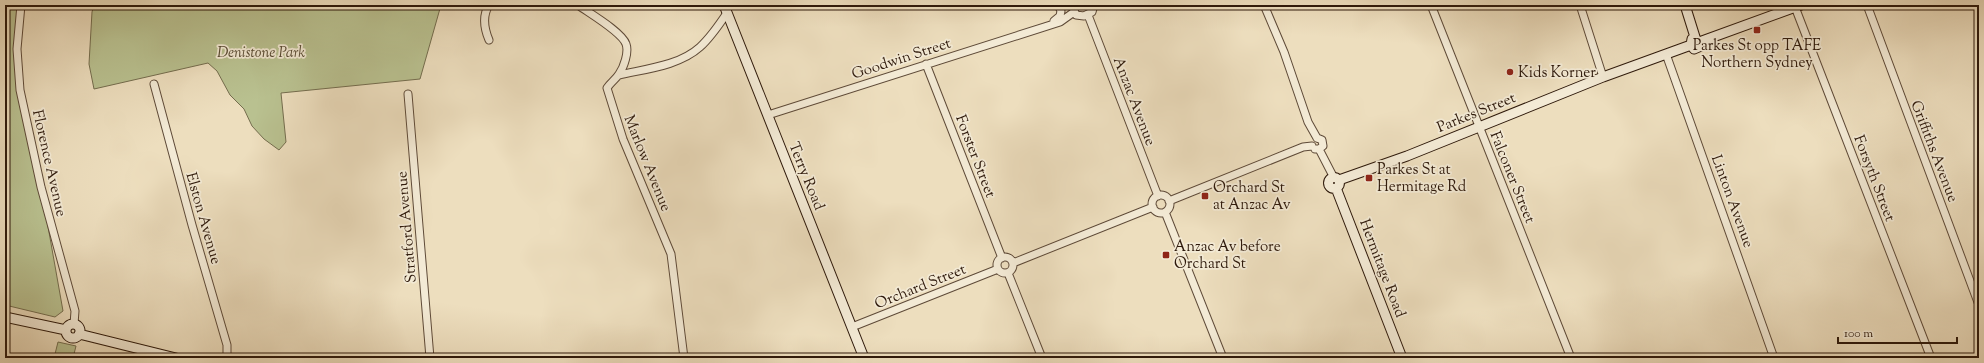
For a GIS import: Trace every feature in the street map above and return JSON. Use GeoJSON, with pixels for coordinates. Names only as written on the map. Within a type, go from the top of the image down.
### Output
{"type":"FeatureCollection","features":[{"type":"Feature","properties":{"kind":"street","name":"Florence Avenue"},"geometry":{"type":"LineString","coordinates":[[21,5],[17,49],[20,90],[41,187],[75,311],[74,324]]}},
{"type":"Feature","properties":{"kind":"street"},"geometry":{"type":"LineString","coordinates":[[489,5],[485,12],[485,29],[489,40]]}},
{"type":"Feature","properties":{"kind":"street","name":"Marlow Avenue"},"geometry":{"type":"LineString","coordinates":[[578,5],[622,37],[627,45],[626,58],[619,75],[612,80],[607,88],[610,102],[623,139],[671,254],[684,358]]}},
{"type":"Feature","properties":{"kind":"street","name":"Goodwin Street"},"geometry":{"type":"LineString","coordinates":[[1043,26],[1060,16],[1061,11],[1058,5]]}},
{"type":"Feature","properties":{"kind":"street"},"geometry":{"type":"LineString","coordinates":[[1073,8],[1080,16],[1088,15],[1092,12],[1094,5]]}},
{"type":"Feature","properties":{"kind":"street"},"geometry":{"type":"LineString","coordinates":[[1169,201],[1304,147],[1315,147],[1313,141],[1317,138],[1308,122],[1284,52],[1264,5]]}},
{"type":"Feature","properties":{"kind":"street","name":"Falconer Street"},"geometry":{"type":"LineString","coordinates":[[1431,5],[1571,358]]}},
{"type":"Feature","properties":{"kind":"street"},"geometry":{"type":"LineString","coordinates":[[1580,5],[1603,77]]}},
{"type":"Feature","properties":{"kind":"street"},"geometry":{"type":"LineString","coordinates":[[1685,5],[1696,41]]}},
{"type":"Feature","properties":{"kind":"street","name":"Griffiths Avenue"},"geometry":{"type":"LineString","coordinates":[[1867,5],[1979,305]]}},
{"type":"Feature","properties":{"kind":"street","name":"Parkes Street"},"geometry":{"type":"LineString","coordinates":[[1337,182],[1407,156],[1479,126],[1696,41],[1798,6]]}},
{"type":"Feature","properties":{"kind":"street","name":"Forsyth Street"},"geometry":{"type":"LineString","coordinates":[[1798,6],[1931,358]]}},
{"type":"Feature","properties":{"kind":"street","name":"Goodwin Street"},"geometry":{"type":"LineString","coordinates":[[768,115],[1043,26],[1060,22],[1073,8]]}},
{"type":"Feature","properties":{"kind":"street"},"geometry":{"type":"LineString","coordinates":[[619,75],[674,62],[699,48],[713,33],[725,9]]}},
{"type":"Feature","properties":{"kind":"street","name":"Terry Road"},"geometry":{"type":"LineString","coordinates":[[725,9],[864,358]]}},
{"type":"Feature","properties":{"kind":"street","name":"Anzac Avenue"},"geometry":{"type":"LineString","coordinates":[[1088,15],[1158,196]]}},
{"type":"Feature","properties":{"kind":"street","name":"Linton Avenue"},"geometry":{"type":"LineString","coordinates":[[1666,54],[1774,358]]}},
{"type":"Feature","properties":{"kind":"street","name":"Forster Street"},"geometry":{"type":"LineString","coordinates":[[926,64],[1002,258]]}},
{"type":"Feature","properties":{"kind":"street","name":"Elston Avenue"},"geometry":{"type":"LineString","coordinates":[[154,84],[227,345],[227,358]]}},
{"type":"Feature","properties":{"kind":"street","name":"Stratford Avenue"},"geometry":{"type":"LineString","coordinates":[[408,94],[430,358]]}},
{"type":"Feature","properties":{"kind":"street","name":"Hermitage Road"},"geometry":{"type":"LineString","coordinates":[[1315,147],[1337,182],[1402,358]]}},
{"type":"Feature","properties":{"kind":"street"},"geometry":{"type":"LineString","coordinates":[[1153,207],[1152,202],[1158,196],[1166,196],[1170,206],[1165,212]]}},
{"type":"Feature","properties":{"kind":"street"},"geometry":{"type":"LineString","coordinates":[[1153,207],[1160,212],[1165,212]]}},
{"type":"Feature","properties":{"kind":"street"},"geometry":{"type":"LineString","coordinates":[[1013,263],[1153,207]]}},
{"type":"Feature","properties":{"kind":"street"},"geometry":{"type":"LineString","coordinates":[[1165,212],[1223,358]]}},
{"type":"Feature","properties":{"kind":"street"},"geometry":{"type":"LineString","coordinates":[[1002,258],[1008,258],[1013,263],[1012,270],[1008,273],[1002,273],[998,269],[997,262],[1002,258]]}},
{"type":"Feature","properties":{"kind":"street","name":"Orchard Street"},"geometry":{"type":"LineString","coordinates":[[852,328],[998,269]]}},
{"type":"Feature","properties":{"kind":"street"},"geometry":{"type":"LineString","coordinates":[[1008,273],[1042,358]]}},
{"type":"Feature","properties":{"kind":"street"},"geometry":{"type":"LineString","coordinates":[[5,317],[66,330],[70,337],[76,337],[79,334],[176,358]]}},
{"type":"Feature","properties":{"kind":"street"},"geometry":{"type":"LineString","coordinates":[[66,330],[68,326],[74,324],[79,329],[79,334]]}},
{"type":"Feature","properties":{"kind":"green space"},"geometry":{"type":"Polygon","coordinates":[[[5,5],[21,5],[17,83],[41,187],[63,311],[55,317],[5,305],[5,5]]]}},
{"type":"Feature","properties":{"kind":"green space","name":"Denistone Park"},"geometry":{"type":"Polygon","coordinates":[[[94,5],[441,5],[420,79],[281,93],[286,142],[279,150],[264,139],[252,126],[244,109],[230,95],[217,71],[208,63],[94,89],[89,64],[92,12],[94,5]]]}},
{"type":"Feature","properties":{"kind":"green space"},"geometry":{"type":"Polygon","coordinates":[[[58,342],[76,346],[73,358],[54,358],[58,342]]]}},
{"type":"Feature","properties":{"kind":"place","name":"Parkes St opp TAFE Northern Sydney"},"geometry":{"type":"Point","coordinates":[1757,30]}},
{"type":"Feature","properties":{"kind":"place","name":"Kids Korner"},"geometry":{"type":"Point","coordinates":[1510,72]}},
{"type":"Feature","properties":{"kind":"place","name":"Parkes St at Hermitage Rd"},"geometry":{"type":"Point","coordinates":[1369,178]}},
{"type":"Feature","properties":{"kind":"place","name":"Orchard St at Anzac Av"},"geometry":{"type":"Point","coordinates":[1205,196]}},
{"type":"Feature","properties":{"kind":"place","name":"Anzac Av before Orchard St"},"geometry":{"type":"Point","coordinates":[1166,255]}}]}
